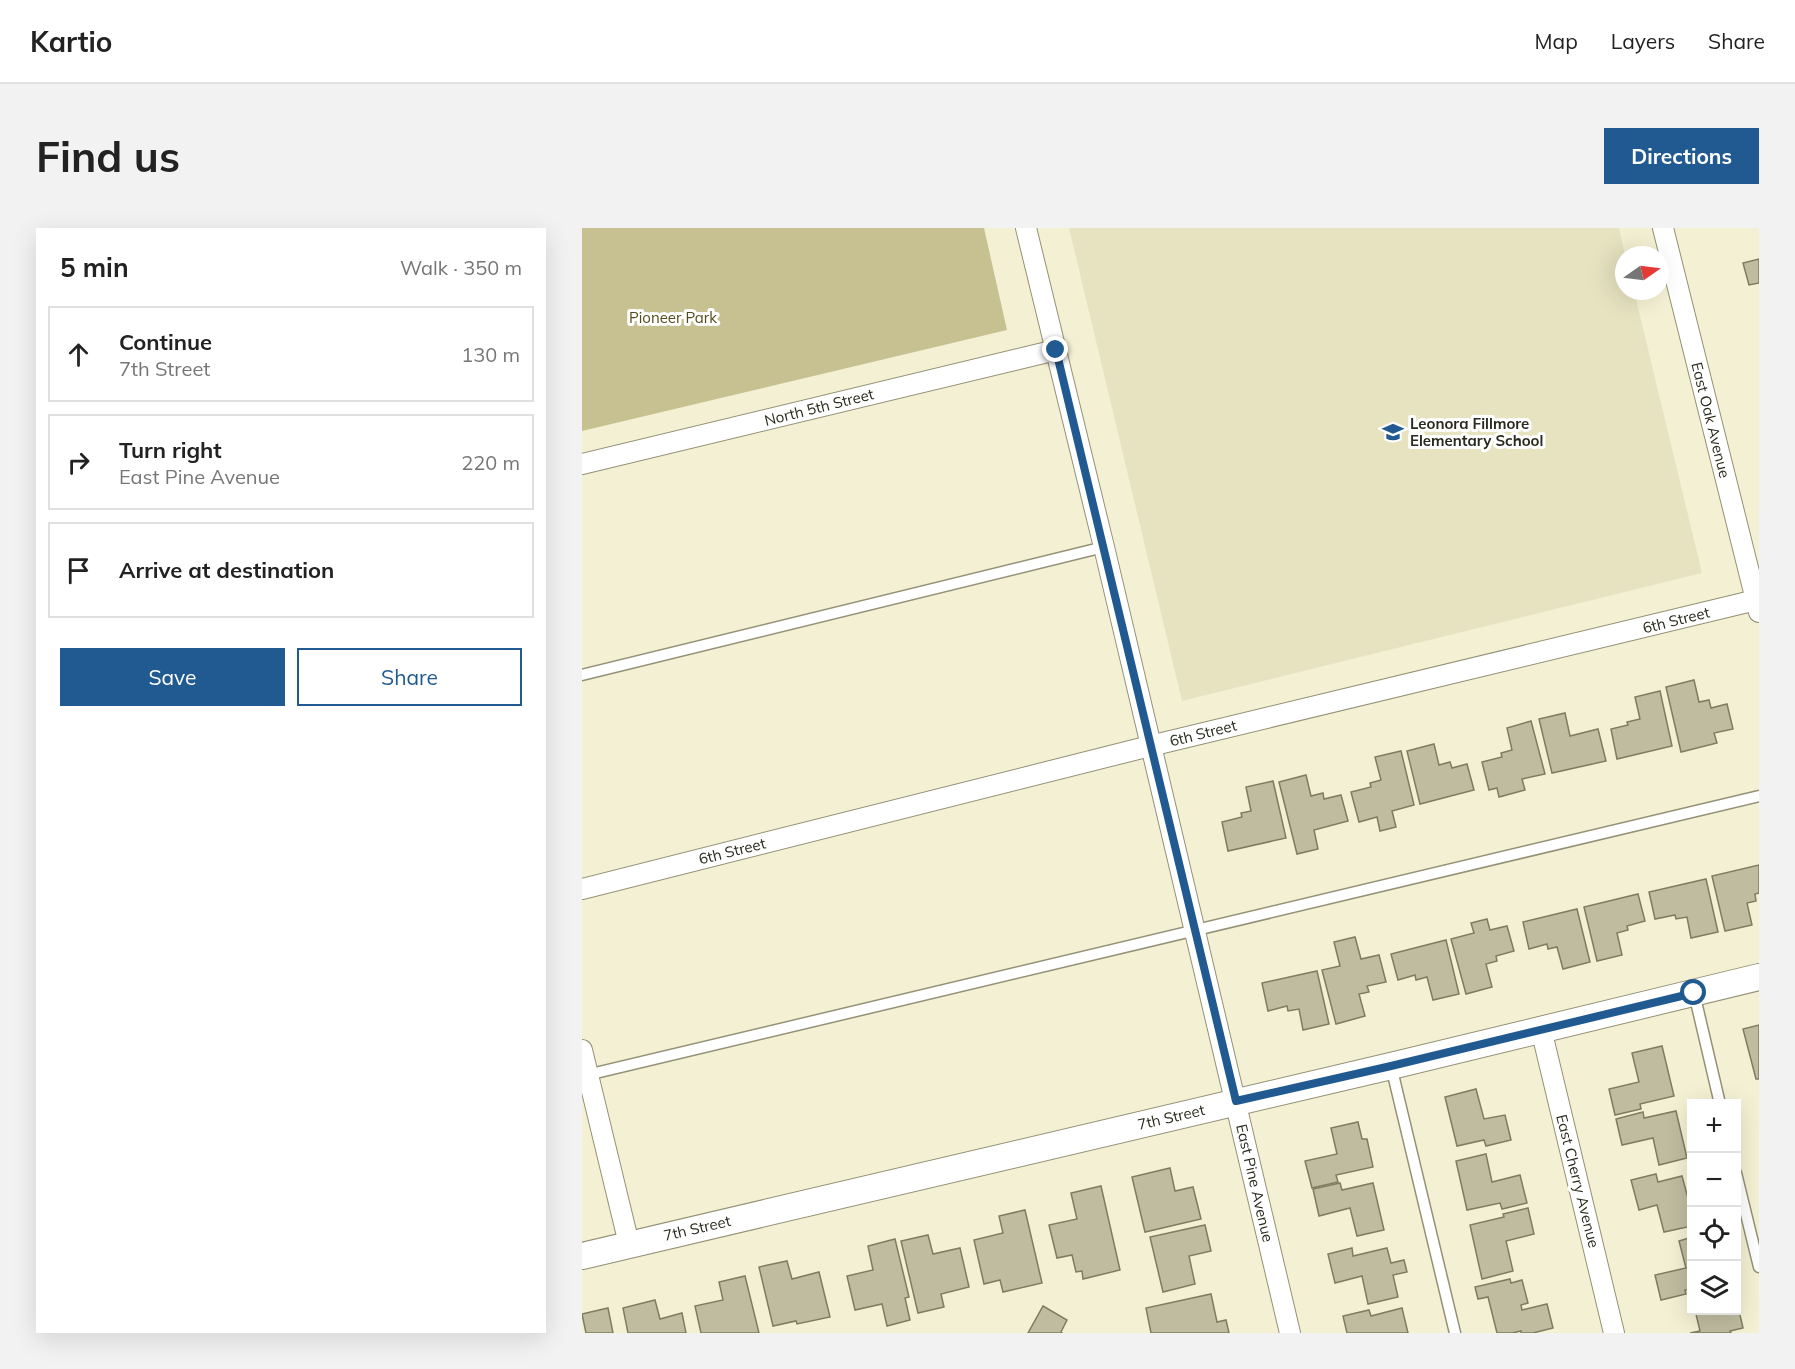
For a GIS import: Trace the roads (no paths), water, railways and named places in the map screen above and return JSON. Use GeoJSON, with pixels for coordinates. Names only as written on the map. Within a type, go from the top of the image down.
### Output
{"type":"FeatureCollection","features":[{"type":"Feature","properties":{"kind":"street","name":"East Pine Avenue"},"geometry":{"type":"LineString","coordinates":[[1026,228],[1290,1333]]}},
{"type":"Feature","properties":{"kind":"street","name":"East Oak Avenue"},"geometry":{"type":"LineString","coordinates":[[1664,228],[1757,606]]}},
{"type":"Feature","properties":{"kind":"street","name":"North 5th Street"},"geometry":{"type":"LineString","coordinates":[[582,464],[1056,350]]}},
{"type":"Feature","properties":{"kind":"street","name":"6th Street"},"geometry":{"type":"LineString","coordinates":[[582,889],[1150,746],[1757,606]]}},
{"type":"Feature","properties":{"kind":"street","name":"7th Street"},"geometry":{"type":"LineString","coordinates":[[582,1256],[1759,977]]}},
{"type":"Feature","properties":{"kind":"street","name":"East Cherry Avenue"},"geometry":{"type":"LineString","coordinates":[[1541,1029],[1614,1333]]}},
{"type":"Feature","properties":{"kind":"street"},"geometry":{"type":"LineString","coordinates":[[582,1050],[585,1076],[629,1244]]}},
{"type":"Feature","properties":{"kind":"lane"},"geometry":{"type":"LineString","coordinates":[[582,675],[1104,547]]}},
{"type":"Feature","properties":{"kind":"lane"},"geometry":{"type":"LineString","coordinates":[[585,1076],[1759,796]]}},
{"type":"Feature","properties":{"kind":"lane"},"geometry":{"type":"LineString","coordinates":[[1694,993],[1719,1099]]}},
{"type":"Feature","properties":{"kind":"lane"},"geometry":{"type":"LineString","coordinates":[[1391,1066],[1455,1333]]}},
{"type":"Feature","properties":{"kind":"lane"},"geometry":{"type":"LineString","coordinates":[[1741,1190],[1759,1268]]}},
{"type":"Feature","properties":{"kind":"place","name":"Leonora Fillmore Elementary School"},"geometry":{"type":"Point","coordinates":[1393,432]}},
{"type":"Feature","properties":{"kind":"park label","name":"Pioneer Park"},"geometry":{"type":"Point","coordinates":[673,317]}}]}
